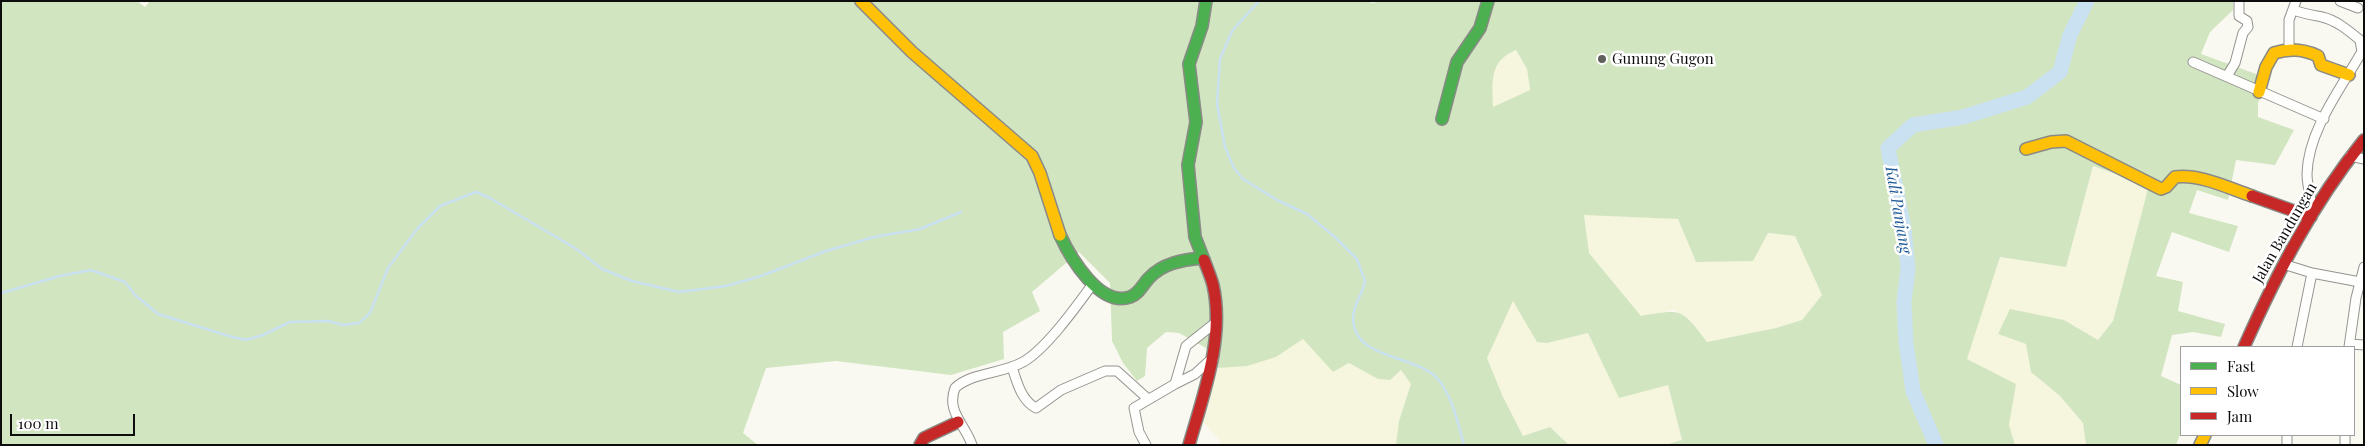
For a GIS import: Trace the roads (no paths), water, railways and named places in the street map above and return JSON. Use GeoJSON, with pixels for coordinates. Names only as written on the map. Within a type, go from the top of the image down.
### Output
{"type":"FeatureCollection","features":[{"type":"Feature","properties":{"kind":"street"},"geometry":{"type":"LineString","coordinates":[[861,1],[912,52],[1032,156],[1038,167],[1059,232],[1079,271],[1092,284],[1114,296],[1124,298],[1140,290],[1153,273],[1166,265],[1180,260],[1202,258]]}},
{"type":"Feature","properties":{"kind":"street"},"geometry":{"type":"LineString","coordinates":[[1189,445],[1213,360],[1216,303],[1213,284],[1195,237],[1189,184],[1189,156],[1196,122],[1189,64],[1203,20],[1206,1]]}},
{"type":"Feature","properties":{"kind":"street"},"geometry":{"type":"LineString","coordinates":[[1442,119],[1457,62],[1469,48],[1480,28],[1488,1]]}},
{"type":"Feature","properties":{"kind":"street"},"geometry":{"type":"LineString","coordinates":[[2227,76],[2235,64],[2243,33],[2248,27],[2246,21],[2239,16],[2239,1]]}},
{"type":"Feature","properties":{"kind":"street"},"geometry":{"type":"LineString","coordinates":[[2340,1],[2360,7]]}},
{"type":"Feature","properties":{"kind":"street"},"geometry":{"type":"LineString","coordinates":[[2026,149],[2051,142],[2066,141],[2161,189],[2166,187],[2174,177],[2183,176],[2203,179],[2312,214],[2307,174],[2309,154],[2324,118],[2363,52],[2360,40],[2338,24],[2321,16],[2314,17],[2295,6],[2289,20],[2289,48]]}},
{"type":"Feature","properties":{"kind":"street"},"geometry":{"type":"LineString","coordinates":[[2259,92],[2266,67],[2274,52],[2289,48],[2298,48],[2313,53],[2318,56],[2321,65],[2349,76]]}},
{"type":"Feature","properties":{"kind":"street"},"geometry":{"type":"LineString","coordinates":[[2193,62],[2259,92],[2324,118]]}},
{"type":"Feature","properties":{"kind":"street","name":"Jalan Bandungan"},"geometry":{"type":"LineString","coordinates":[[2244,346],[2264,300],[2312,214],[2350,156],[2364,140]]}},
{"type":"Feature","properties":{"kind":"street"},"geometry":{"type":"LineString","coordinates":[[2350,156],[2364,160]]}},
{"type":"Feature","properties":{"kind":"street"},"geometry":{"type":"LineString","coordinates":[[2283,264],[2312,273],[2360,282]]}},
{"type":"Feature","properties":{"kind":"street"},"geometry":{"type":"LineString","coordinates":[[2364,267],[2360,282],[2360,299],[2350,346],[2364,345]]}},
{"type":"Feature","properties":{"kind":"street"},"geometry":{"type":"LineString","coordinates":[[2297,346],[2312,273]]}},
{"type":"Feature","properties":{"kind":"street"},"geometry":{"type":"LineString","coordinates":[[972,445],[966,430],[958,422],[952,409],[954,388],[963,382],[1012,367],[1035,353],[1069,316],[1092,284]]}},
{"type":"Feature","properties":{"kind":"street"},"geometry":{"type":"LineString","coordinates":[[1175,384],[1186,346],[1215,323]]}},
{"type":"Feature","properties":{"kind":"street"},"geometry":{"type":"LineString","coordinates":[[1146,445],[1139,432],[1134,409],[1148,399],[1195,374],[1213,360]]}},
{"type":"Feature","properties":{"kind":"street"},"geometry":{"type":"LineString","coordinates":[[1012,367],[1024,398],[1028,404],[1036,408],[1061,390],[1105,370],[1117,371],[1148,399]]}},
{"type":"Feature","properties":{"kind":"street"},"geometry":{"type":"LineString","coordinates":[[920,445],[924,438],[958,422]]}},
{"type":"Feature","properties":{"kind":"waterway"},"geometry":{"type":"LineString","coordinates":[[1259,1],[1232,31],[1220,59],[1217,104],[1225,147],[1234,168],[1243,179],[1277,200],[1307,214],[1336,238],[1357,259],[1365,281],[1353,313],[1356,331],[1363,341],[1373,349],[1414,364],[1436,377],[1450,400],[1464,445]]}},
{"type":"Feature","properties":{"kind":"waterway","name":"Kali Panjang"},"geometry":{"type":"LineString","coordinates":[[1936,445],[1913,391],[1906,343],[1904,302],[1908,268],[1904,229],[1888,148],[1913,125],[1963,117],[2027,97],[2060,72],[2070,35],[2087,1]]}},
{"type":"Feature","properties":{"kind":"waterway"},"geometry":{"type":"LineString","coordinates":[[1,293],[60,276],[91,270],[125,282],[135,295],[158,314],[246,340],[263,335],[290,322],[328,321],[343,325],[359,323],[370,313],[388,268],[417,229],[440,206],[476,192],[490,198],[578,250],[602,269],[632,281],[679,292],[726,286],[761,276],[826,251],[874,237],[920,229],[961,212]]}},
{"type":"Feature","properties":{"kind":"place","name":"Gunung Gugon"},"geometry":{"type":"Point","coordinates":[1602,59]}}]}
